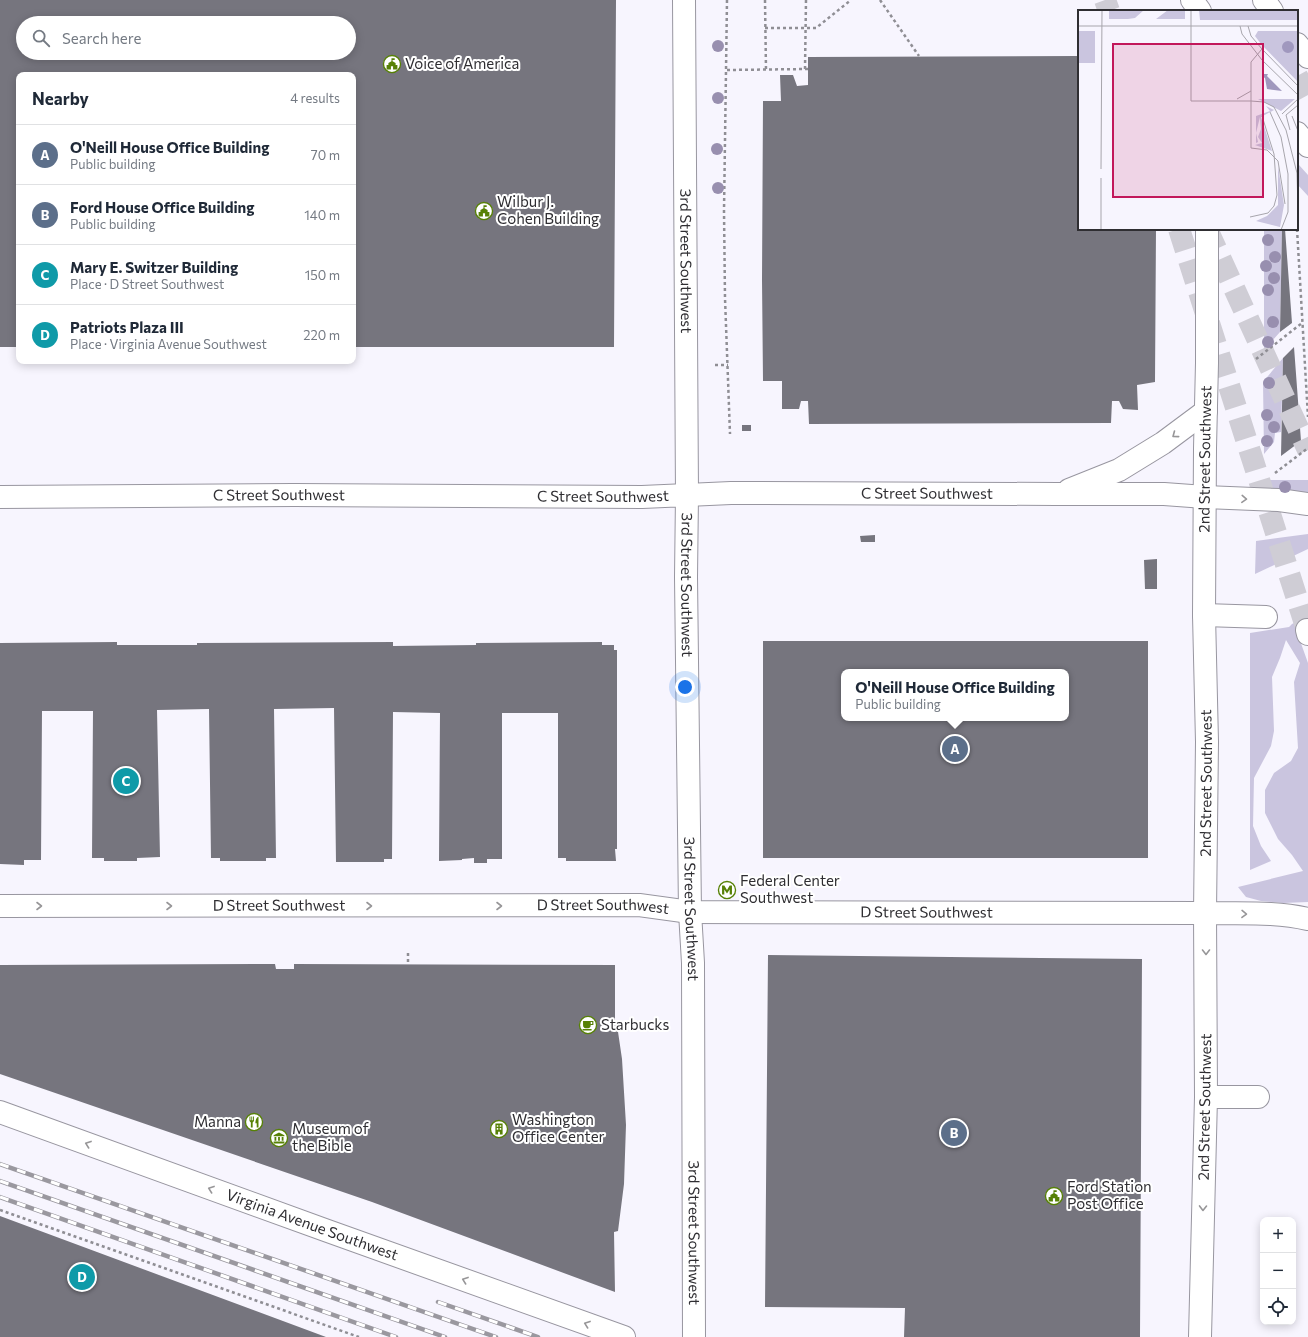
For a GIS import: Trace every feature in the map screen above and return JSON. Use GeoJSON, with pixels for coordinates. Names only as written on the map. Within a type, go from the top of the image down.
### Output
{"type":"FeatureCollection","features":[{"type":"Feature","properties":{"kind":"main road","name":"3rd Street Southwest"},"geometry":{"type":"LineString","coordinates":[[684,0],[687,495],[686,577],[690,912],[693,963],[694,1337]]}},
{"type":"Feature","properties":{"kind":"main road"},"geometry":{"type":"LineString","coordinates":[[1192,0],[1199,10]]}},
{"type":"Feature","properties":{"kind":"main road"},"geometry":{"type":"LineString","coordinates":[[1264,0],[1271,10]]}},
{"type":"Feature","properties":{"kind":"main road"},"geometry":{"type":"LineString","coordinates":[[1298,134],[1308,146]]}},
{"type":"Feature","properties":{"kind":"main road","name":"2nd Street Southwest"},"geometry":{"type":"LineString","coordinates":[[1200,1337],[1206,1097],[1205,913],[1207,742],[1204,616],[1207,230]]}},
{"type":"Feature","properties":{"kind":"main road"},"geometry":{"type":"LineString","coordinates":[[1057,494],[1119,470],[1163,443],[1206,411]]}},
{"type":"Feature","properties":{"kind":"main road","name":"C Street Southwest"},"geometry":{"type":"LineString","coordinates":[[0,497],[278,495],[642,496],[731,493],[1164,494],[1279,500],[1308,504]]}},
{"type":"Feature","properties":{"kind":"main road"},"geometry":{"type":"LineString","coordinates":[[1204,616],[1266,617]]}},
{"type":"Feature","properties":{"kind":"main road","name":"D Street Southwest"},"geometry":{"type":"LineString","coordinates":[[0,906],[639,905],[690,912],[1205,913],[1272,914],[1308,918]]}},
{"type":"Feature","properties":{"kind":"main road"},"geometry":{"type":"LineString","coordinates":[[1206,1097],[1258,1097]]}},
{"type":"Feature","properties":{"kind":"main road","name":"Virginia Avenue Southwest"},"geometry":{"type":"LineString","coordinates":[[0,1112],[624,1337]]}},
{"type":"Feature","properties":{"kind":"path"},"geometry":{"type":"LineString","coordinates":[[727,0],[724,211],[725,298],[730,434]]}},
{"type":"Feature","properties":{"kind":"path"},"geometry":{"type":"LineString","coordinates":[[765,0],[766,70]]}},
{"type":"Feature","properties":{"kind":"path"},"geometry":{"type":"LineString","coordinates":[[726,70],[807,69],[806,0]]}},
{"type":"Feature","properties":{"kind":"path"},"geometry":{"type":"LineString","coordinates":[[765,28],[816,28],[851,0]]}},
{"type":"Feature","properties":{"kind":"path"},"geometry":{"type":"LineString","coordinates":[[880,0],[919,56]]}},
{"type":"Feature","properties":{"kind":"path"},"geometry":{"type":"LineString","coordinates":[[1297,230],[1308,417]]}},
{"type":"Feature","properties":{"kind":"path"},"geometry":{"type":"LineString","coordinates":[[1256,359],[1302,323]]}},
{"type":"Feature","properties":{"kind":"path"},"geometry":{"type":"LineString","coordinates":[[715,365],[728,365]]}},
{"type":"Feature","properties":{"kind":"path"},"geometry":{"type":"LineString","coordinates":[[1275,473],[1308,448]]}},
{"type":"Feature","properties":{"kind":"path"},"geometry":{"type":"LineString","coordinates":[[408,953],[408,964]]}},
{"type":"Feature","properties":{"kind":"path"},"geometry":{"type":"LineString","coordinates":[[0,1210],[359,1337]]}},
{"type":"Feature","properties":{"kind":"shaded area"},"geometry":{"type":"Polygon","coordinates":[[[1299,165],[1308,175],[1308,196],[1298,185],[1299,165]]]}},
{"type":"Feature","properties":{"kind":"shaded area"},"geometry":{"type":"Polygon","coordinates":[[[1264,230],[1282,230],[1280,332],[1264,350],[1264,230]]]}},
{"type":"Feature","properties":{"kind":"shaded area"},"geometry":{"type":"Polygon","coordinates":[[[1283,358],[1281,432],[1275,433],[1274,442],[1264,454],[1263,382],[1283,358]]]}},
{"type":"Feature","properties":{"kind":"shaded area"},"geometry":{"type":"Polygon","coordinates":[[[1266,480],[1308,480],[1308,495],[1266,493],[1266,480]]]}},
{"type":"Feature","properties":{"kind":"shaded area"},"geometry":{"type":"Polygon","coordinates":[[[1308,534],[1308,549],[1255,574],[1256,541],[1308,534]]]}},
{"type":"Feature","properties":{"kind":"shaded area"},"geometry":{"type":"Polygon","coordinates":[[[1308,616],[1308,630],[1298,635],[1308,663],[1308,902],[1283,903],[1261,901],[1246,897],[1238,887],[1303,871],[1278,839],[1265,813],[1265,790],[1274,773],[1291,761],[1298,748],[1294,682],[1300,663],[1286,640],[1272,677],[1274,731],[1271,746],[1254,778],[1253,826],[1261,846],[1271,861],[1250,870],[1250,633],[1289,627],[1308,616]]]}},
{"type":"Feature","properties":{"kind":"building","name":"Wilbur J. Cohen Building"},"geometry":{"type":"Polygon","coordinates":[[[0,0],[616,0],[614,347],[356,347],[356,72],[16,72],[16,347],[0,347],[0,0]]]}},
{"type":"Feature","properties":{"kind":"building"},"geometry":{"type":"Polygon","coordinates":[[[1078,56],[1078,230],[1156,230],[1155,382],[1137,385],[1138,410],[1123,409],[1119,401],[1112,401],[1111,423],[809,424],[808,401],[801,401],[799,409],[782,409],[782,381],[763,381],[763,101],[781,101],[780,75],[793,75],[797,86],[808,85],[808,57],[1078,56]]]}},
{"type":"Feature","properties":{"kind":"building"},"geometry":{"type":"Polygon","coordinates":[[[1282,230],[1285,230],[1292,323],[1280,332],[1282,230]]]}},
{"type":"Feature","properties":{"kind":"building"},"geometry":{"type":"Polygon","coordinates":[[[1294,347],[1301,441],[1281,456],[1283,358],[1294,347]]]}},
{"type":"Feature","properties":{"kind":"building"},"geometry":{"type":"Polygon","coordinates":[[[742,425],[751,425],[751,431],[742,431],[742,425]]]}},
{"type":"Feature","properties":{"kind":"building"},"geometry":{"type":"Polygon","coordinates":[[[875,535],[875,542],[861,542],[860,536],[875,535]]]}},
{"type":"Feature","properties":{"kind":"building"},"geometry":{"type":"Polygon","coordinates":[[[1157,559],[1157,589],[1145,589],[1144,560],[1157,559]]]}},
{"type":"Feature","properties":{"kind":"building"},"geometry":{"type":"Polygon","coordinates":[[[763,641],[1148,641],[1148,858],[763,858],[763,641]]]}},
{"type":"Feature","properties":{"kind":"building"},"geometry":{"type":"Polygon","coordinates":[[[117,642],[117,645],[393,642],[393,646],[476,645],[476,643],[602,642],[602,645],[614,645],[614,650],[617,650],[616,861],[566,861],[566,858],[558,858],[558,713],[502,713],[502,859],[487,859],[487,863],[474,863],[474,858],[439,861],[440,713],[393,712],[392,859],[384,859],[384,862],[336,862],[334,708],[274,709],[276,858],[266,858],[266,861],[220,861],[220,858],[211,858],[209,709],[157,710],[160,857],[137,858],[137,861],[104,861],[104,858],[92,858],[93,711],[42,711],[41,860],[24,860],[24,865],[0,864],[0,643],[117,642]]]}},
{"type":"Feature","properties":{"kind":"building"},"geometry":{"type":"Polygon","coordinates":[[[768,955],[1142,959],[1140,1337],[904,1337],[905,1308],[765,1307],[768,955]]]}},
{"type":"Feature","properties":{"kind":"building"},"geometry":{"type":"Polygon","coordinates":[[[275,964],[276,969],[294,969],[294,964],[615,965],[615,1025],[617,1025],[622,1059],[626,1125],[624,1184],[618,1231],[614,1232],[615,1292],[372,1202],[0,1074],[0,965],[275,964]]]}},
{"type":"Feature","properties":{"kind":"building"},"geometry":{"type":"Polygon","coordinates":[[[0,1216],[326,1337],[0,1337],[0,1216]]]}},
{"type":"Feature","properties":{"kind":"tunnel"},"geometry":{"type":"LineString","coordinates":[[1105,0],[1109,10]]}},
{"type":"Feature","properties":{"kind":"tunnel"},"geometry":{"type":"LineString","coordinates":[[1298,78],[1308,96]]}},
{"type":"Feature","properties":{"kind":"tunnel"},"geometry":{"type":"LineString","coordinates":[[1179,230],[1307,630]]}},
{"type":"Feature","properties":{"kind":"tunnel"},"geometry":{"type":"LineString","coordinates":[[1207,230],[1308,450]]}},
{"type":"Feature","properties":{"kind":"railway"},"geometry":{"type":"LineString","coordinates":[[0,1164],[496,1337]]}},
{"type":"Feature","properties":{"kind":"railway"},"geometry":{"type":"LineString","coordinates":[[0,1181],[445,1337]]}},
{"type":"Feature","properties":{"kind":"railway"},"geometry":{"type":"LineString","coordinates":[[0,1197],[396,1337]]}},
{"type":"Feature","properties":{"kind":"railway"},"geometry":{"type":"LineString","coordinates":[[438,1302],[538,1337]]}},
{"type":"Feature","properties":{"kind":"place","name":"Voice of America"},"geometry":{"type":"Point","coordinates":[392,64]}},
{"type":"Feature","properties":{"kind":"place","name":"Wilbur J. Cohen Building"},"geometry":{"type":"Point","coordinates":[484,211]}},
{"type":"Feature","properties":{"kind":"place","name":"O'Neill House Office Building"},"geometry":{"type":"Point","coordinates":[955,749]}},
{"type":"Feature","properties":{"kind":"place","name":"Mary E. Switzer Building"},"geometry":{"type":"Point","coordinates":[126,781]}},
{"type":"Feature","properties":{"kind":"place","name":"Federal Center Southwest"},"geometry":{"type":"Point","coordinates":[727,890]}},
{"type":"Feature","properties":{"kind":"place","name":"Starbucks"},"geometry":{"type":"Point","coordinates":[588,1025]}},
{"type":"Feature","properties":{"kind":"place","name":"Manna"},"geometry":{"type":"Point","coordinates":[254,1122]}},
{"type":"Feature","properties":{"kind":"place","name":"Washington Office Center"},"geometry":{"type":"Point","coordinates":[499,1129]}},
{"type":"Feature","properties":{"kind":"place","name":"Ford House Office Building"},"geometry":{"type":"Point","coordinates":[954,1133]}},
{"type":"Feature","properties":{"kind":"place","name":"Museum of the Bible"},"geometry":{"type":"Point","coordinates":[279,1138]}},
{"type":"Feature","properties":{"kind":"place","name":"Ford Station Post Office"},"geometry":{"type":"Point","coordinates":[1054,1196]}},
{"type":"Feature","properties":{"kind":"place","name":"Patriots Plaza III"},"geometry":{"type":"Point","coordinates":[82,1277]}}]}
